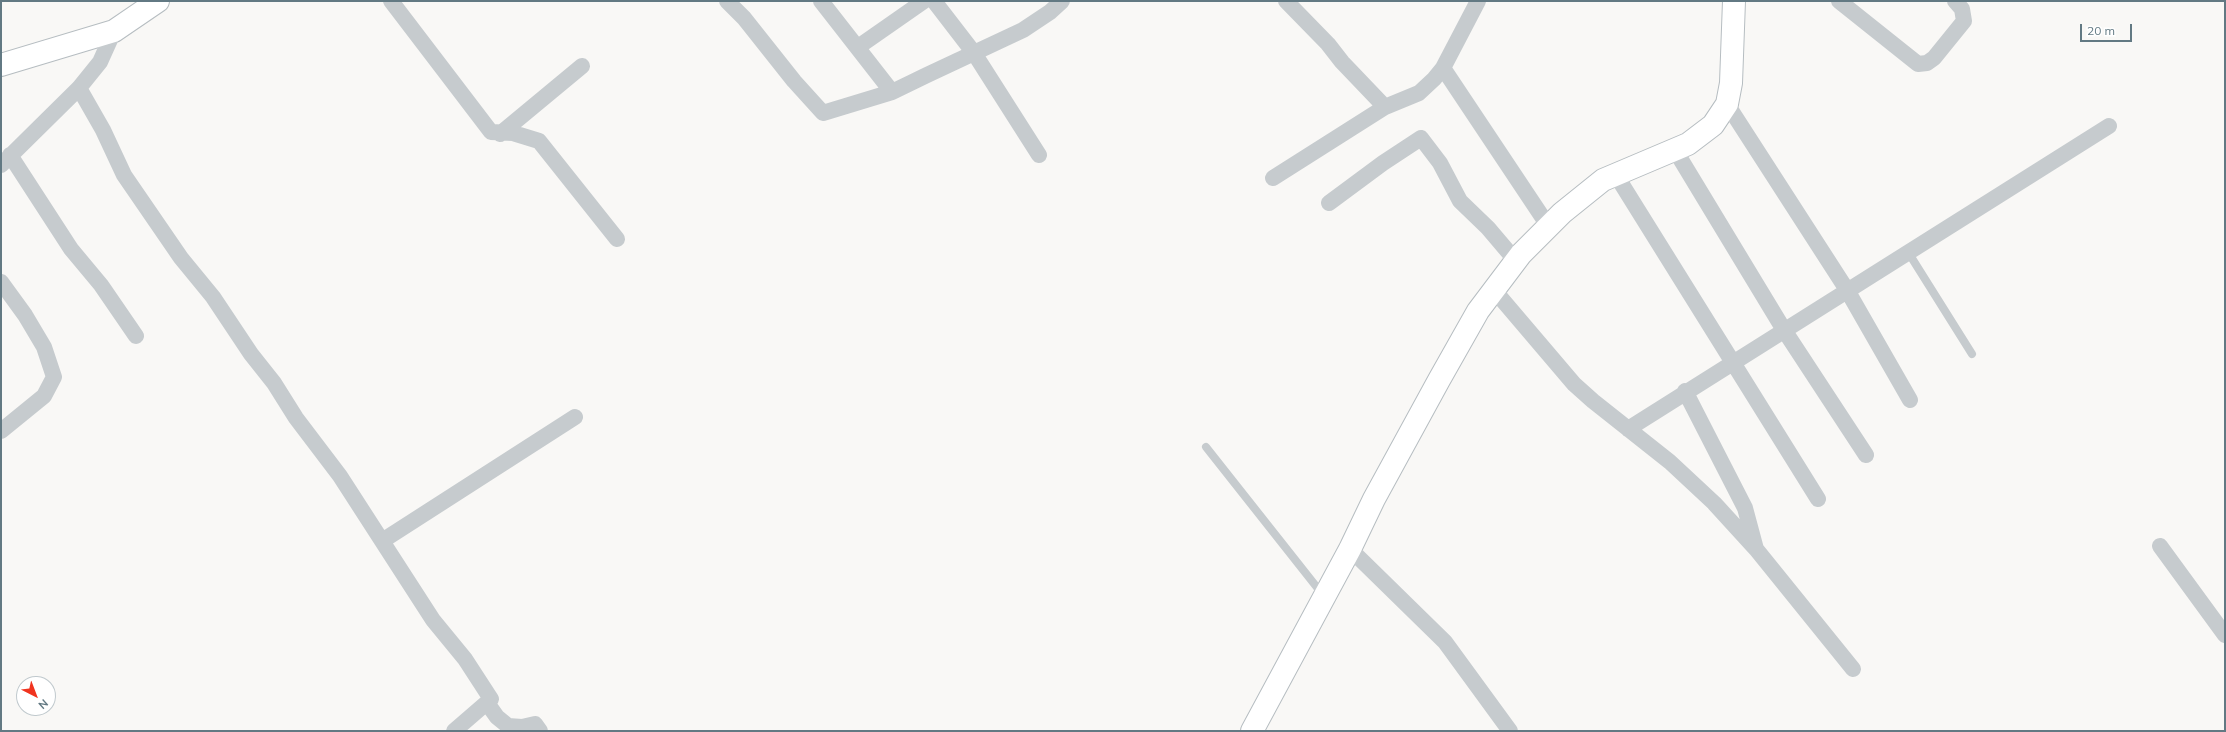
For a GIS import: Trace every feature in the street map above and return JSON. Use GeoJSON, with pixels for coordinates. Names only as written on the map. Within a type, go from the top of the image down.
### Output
{"type":"FeatureCollection","features":[{"type":"Feature","properties":{"kind":"street"},"geometry":{"type":"LineString","coordinates":[[1,65],[114,31],[158,1]]}},
{"type":"Feature","properties":{"kind":"street"},"geometry":{"type":"LineString","coordinates":[[391,1],[492,132],[500,134],[513,133],[539,141],[618,239]]}},
{"type":"Feature","properties":{"kind":"street"},"geometry":{"type":"LineString","coordinates":[[727,1],[744,18],[794,81],[823,114],[892,92],[1023,30],[1050,12],[1062,1]]}},
{"type":"Feature","properties":{"kind":"street"},"geometry":{"type":"LineString","coordinates":[[821,1],[892,92]]}},
{"type":"Feature","properties":{"kind":"street"},"geometry":{"type":"LineString","coordinates":[[858,47],[924,1]]}},
{"type":"Feature","properties":{"kind":"street"},"geometry":{"type":"LineString","coordinates":[[934,1],[974,53],[1039,155]]}},
{"type":"Feature","properties":{"kind":"street"},"geometry":{"type":"LineString","coordinates":[[1286,1],[1328,44],[1342,62],[1385,107]]}},
{"type":"Feature","properties":{"kind":"street"},"geometry":{"type":"LineString","coordinates":[[1273,178],[1385,107],[1419,93],[1443,68],[1478,1]]}},
{"type":"Feature","properties":{"kind":"street"},"geometry":{"type":"LineString","coordinates":[[1252,731],[1350,549],[1374,498],[1478,311],[1516,261],[1549,227],[1603,180],[1688,144],[1713,125],[1727,104],[1731,83],[1734,1]]}},
{"type":"Feature","properties":{"kind":"street"},"geometry":{"type":"LineString","coordinates":[[1839,1],[1918,64],[1927,63],[1934,58],[1961,24],[1965,15],[1955,1]]}},
{"type":"Feature","properties":{"kind":"street"},"geometry":{"type":"LineString","coordinates":[[114,31],[100,62],[79,88],[6,160],[71,249],[101,285],[136,336]]}},
{"type":"Feature","properties":{"kind":"street"},"geometry":{"type":"LineString","coordinates":[[500,134],[582,66]]}},
{"type":"Feature","properties":{"kind":"street"},"geometry":{"type":"LineString","coordinates":[[1443,68],[1549,227]]}},
{"type":"Feature","properties":{"kind":"street"},"geometry":{"type":"LineString","coordinates":[[79,88],[103,130],[124,175],[181,258],[213,297],[296,418],[340,476],[433,620],[465,659],[492,699],[454,731]]}},
{"type":"Feature","properties":{"kind":"street"},"geometry":{"type":"LineString","coordinates":[[1727,104],[1847,290],[1910,400]]}},
{"type":"Feature","properties":{"kind":"street"},"geometry":{"type":"LineString","coordinates":[[1628,429],[1685,391],[2109,126]]}},
{"type":"Feature","properties":{"kind":"street"},"geometry":{"type":"LineString","coordinates":[[1329,203],[1383,163],[1421,138],[1440,163],[1460,201],[1488,228],[1516,261]]}},
{"type":"Feature","properties":{"kind":"street"},"geometry":{"type":"LineString","coordinates":[[1675,150],[1784,330],[1866,455]]}},
{"type":"Feature","properties":{"kind":"street"},"geometry":{"type":"LineString","coordinates":[[1616,175],[1818,499]]}},
{"type":"Feature","properties":{"kind":"street"},"geometry":{"type":"LineString","coordinates":[[1,282],[25,315],[44,347],[54,378],[44,396],[1,431]]}},
{"type":"Feature","properties":{"kind":"street"},"geometry":{"type":"LineString","coordinates":[[1494,290],[1574,384],[1693,482],[1756,549],[1853,668]]}},
{"type":"Feature","properties":{"kind":"street"},"geometry":{"type":"LineString","coordinates":[[1685,391],[1745,508],[1756,549]]}},
{"type":"Feature","properties":{"kind":"street"},"geometry":{"type":"LineString","coordinates":[[382,541],[575,417]]}},
{"type":"Feature","properties":{"kind":"street"},"geometry":{"type":"LineString","coordinates":[[2160,546],[2225,635]]}},
{"type":"Feature","properties":{"kind":"street"},"geometry":{"type":"LineString","coordinates":[[1350,549],[1445,642],[1510,731]]}},
{"type":"Feature","properties":{"kind":"street"},"geometry":{"type":"LineString","coordinates":[[487,703],[496,717],[508,726],[522,727],[535,724],[540,731]]}},
{"type":"Feature","properties":{"kind":"lane"},"geometry":{"type":"LineString","coordinates":[[1908,252],[1972,354]]}},
{"type":"Feature","properties":{"kind":"lane"},"geometry":{"type":"LineString","coordinates":[[1206,446],[1324,597]]}}]}
